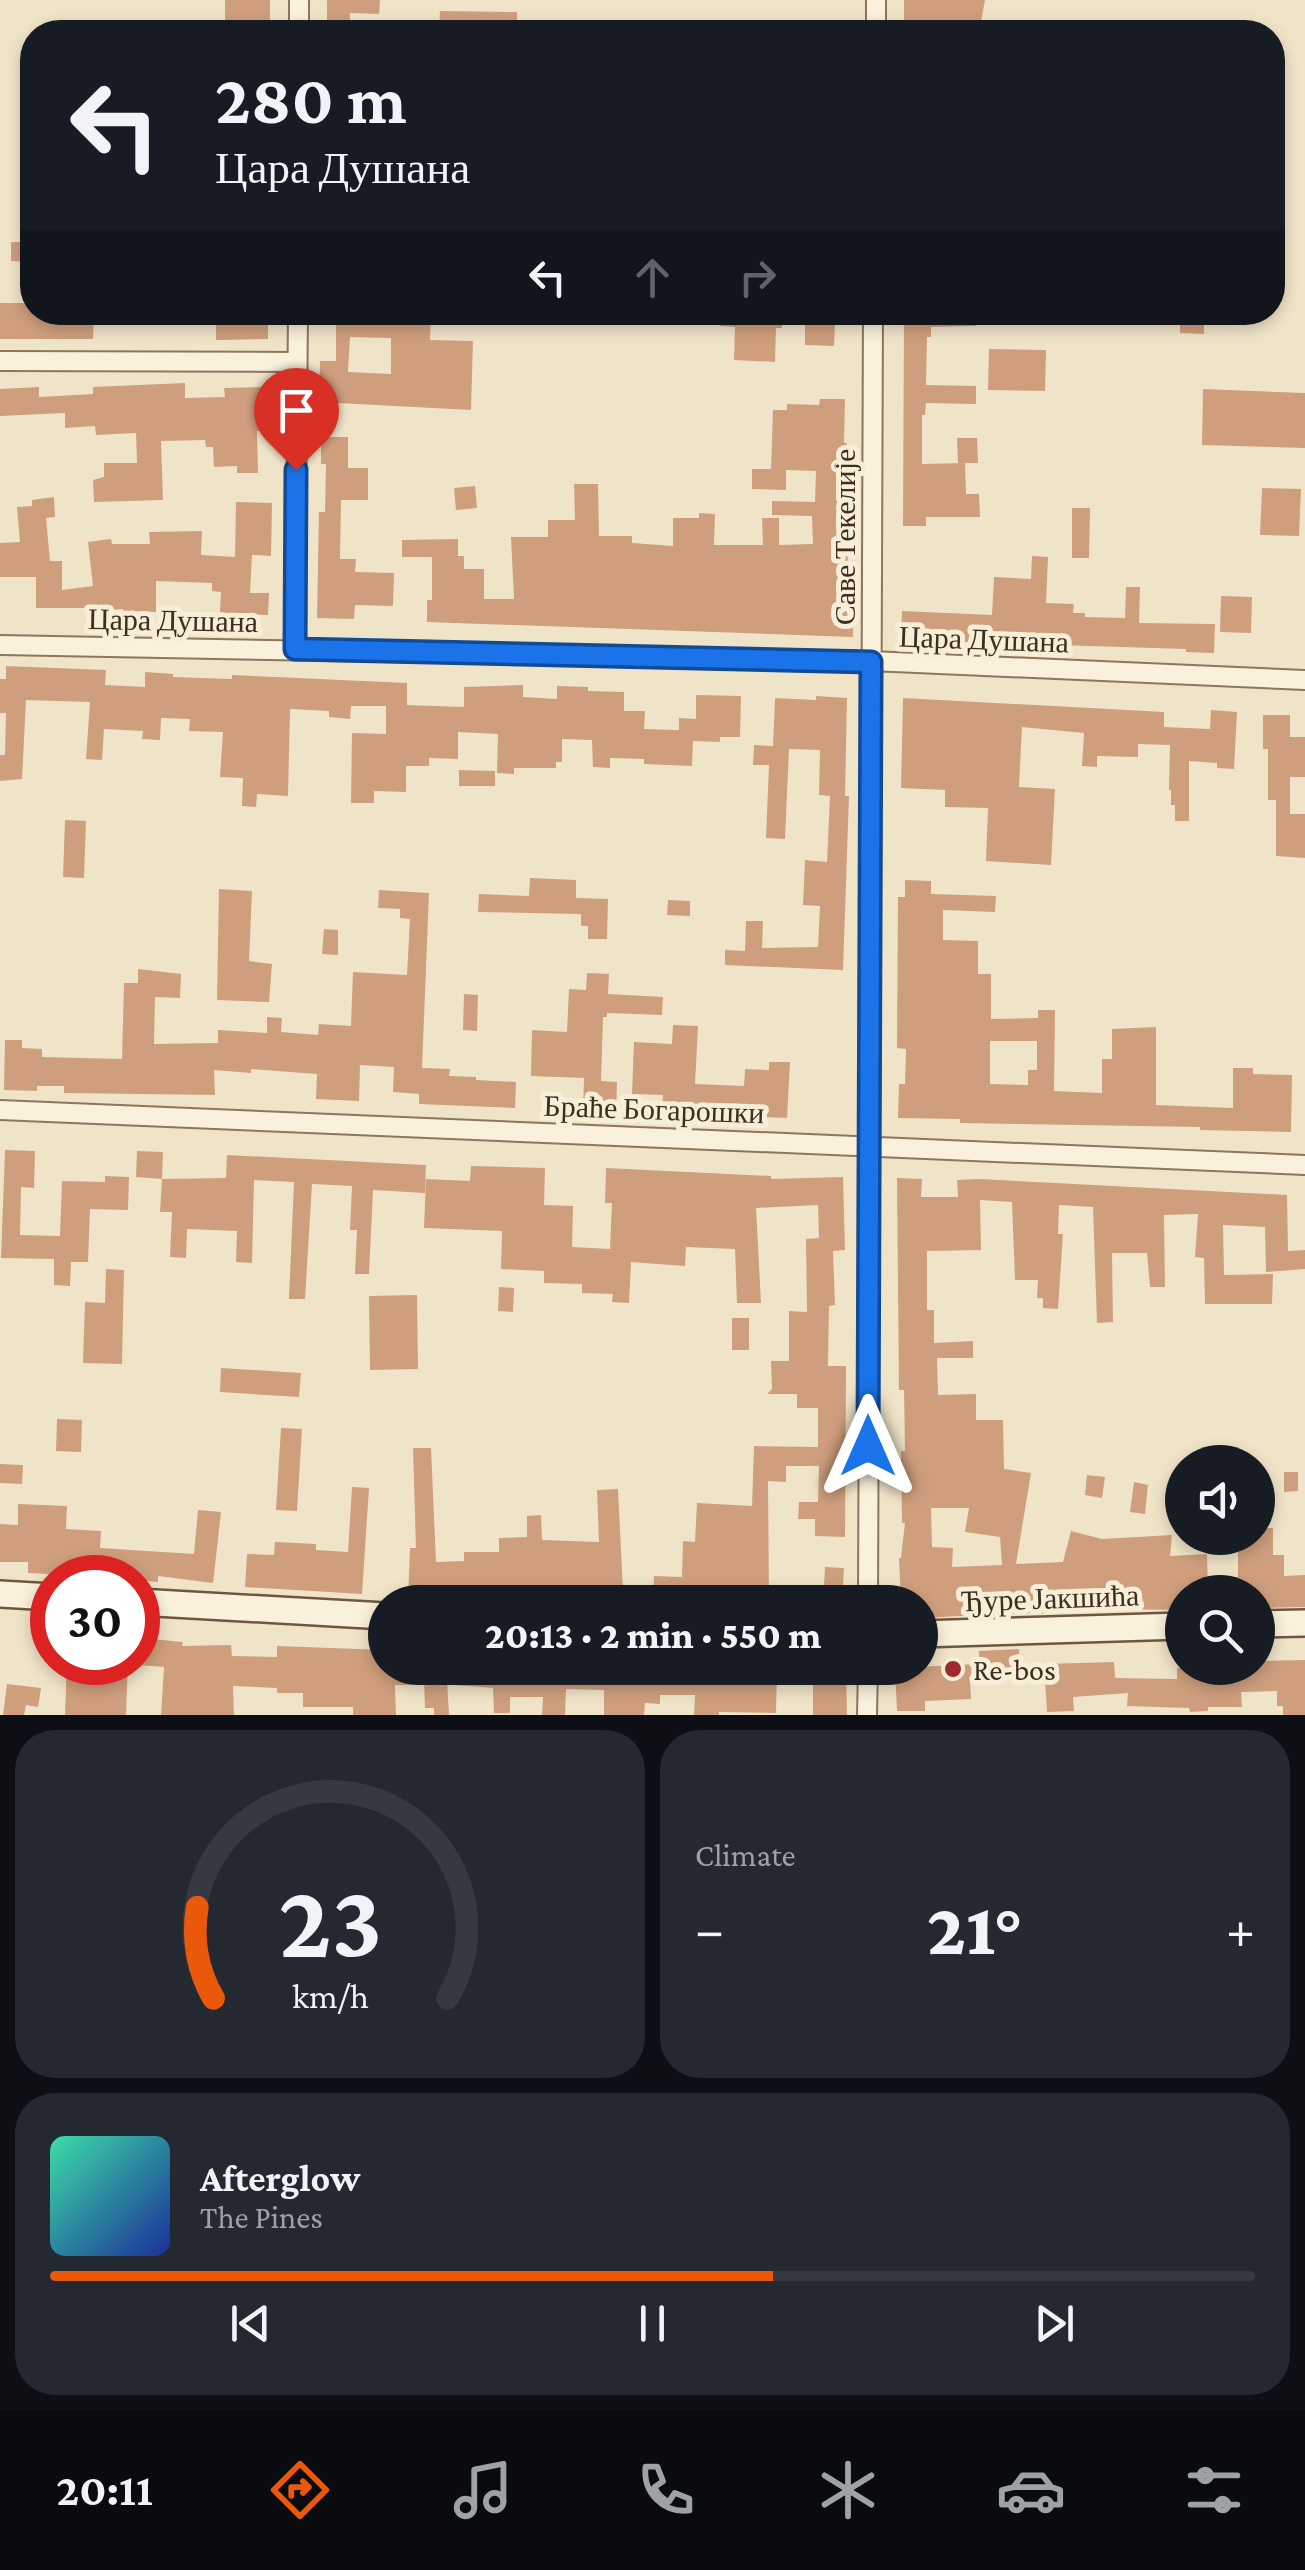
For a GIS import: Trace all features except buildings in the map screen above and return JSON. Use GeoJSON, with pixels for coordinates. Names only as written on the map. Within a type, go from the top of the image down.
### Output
{"type":"FeatureCollection","features":[{"type":"Feature","properties":{"kind":"main road"},"geometry":{"type":"LineString","coordinates":[[0,1594],[30,1596]]}},
{"type":"Feature","properties":{"kind":"main road"},"geometry":{"type":"LineString","coordinates":[[160,1603],[368,1615]]}},
{"type":"Feature","properties":{"kind":"main road"},"geometry":{"type":"LineString","coordinates":[[1275,1624],[1305,1623]]}},
{"type":"Feature","properties":{"kind":"main road","name":"Ђуре Јакшића"},"geometry":{"type":"LineString","coordinates":[[938,1633],[1165,1627]]}},
{"type":"Feature","properties":{"kind":"street"},"geometry":{"type":"LineString","coordinates":[[295,649],[298,325]]}},
{"type":"Feature","properties":{"kind":"street","name":"Саве Текелије"},"geometry":{"type":"LineString","coordinates":[[868,1585],[874,325]]}},
{"type":"Feature","properties":{"kind":"street"},"geometry":{"type":"LineString","coordinates":[[0,361],[297,362]]}},
{"type":"Feature","properties":{"kind":"street","name":"Цара Душана"},"geometry":{"type":"LineString","coordinates":[[0,645],[871,662],[1305,680]]}},
{"type":"Feature","properties":{"kind":"street","name":"Браће Богарошки"},"geometry":{"type":"LineString","coordinates":[[0,1110],[1305,1166]]}},
{"type":"Feature","properties":{"kind":"street"},"geometry":{"type":"LineString","coordinates":[[868,1685],[868,1715]]}},
{"type":"Feature","properties":{"kind":"place","name":"Re-bos"},"geometry":{"type":"Point","coordinates":[953,1669]}},
{"type":"Feature","properties":{"kind":"route"},"geometry":{"type":"LineString","coordinates":[[296,470],[295,649],[871,662],[868,1446]]}}]}
